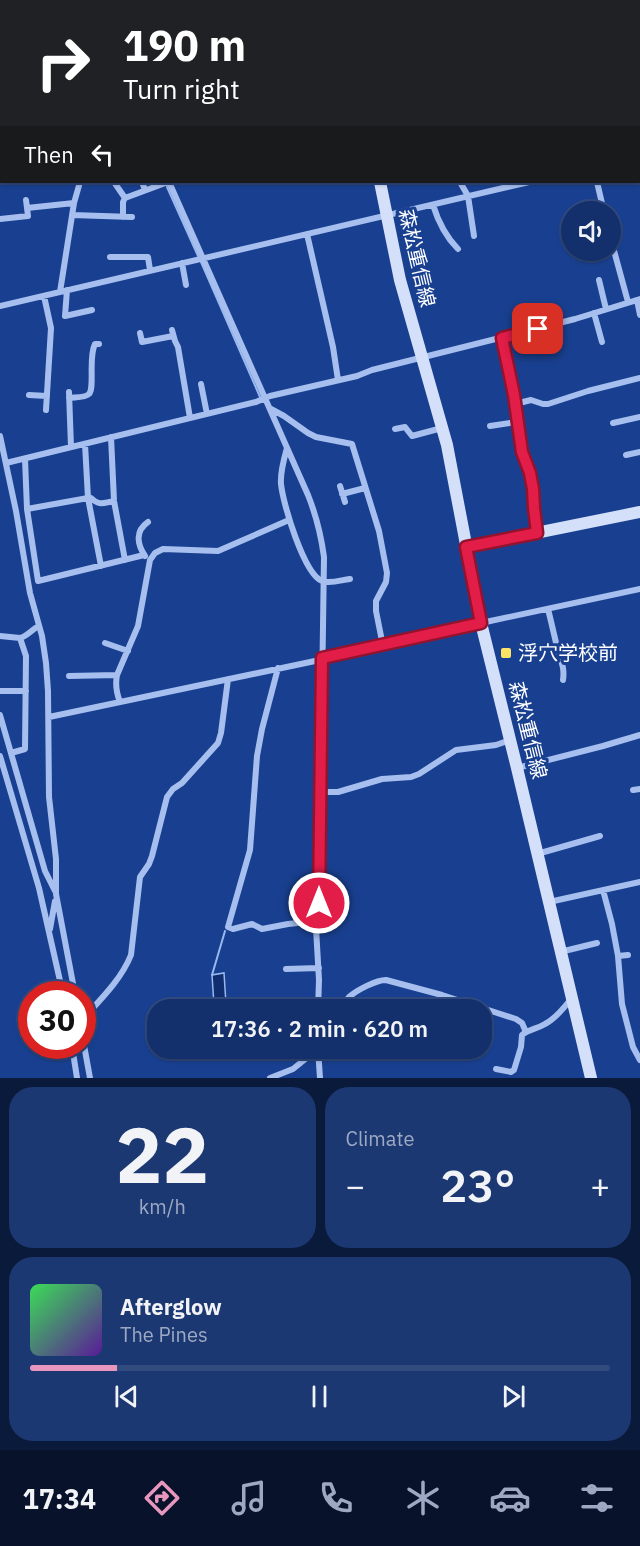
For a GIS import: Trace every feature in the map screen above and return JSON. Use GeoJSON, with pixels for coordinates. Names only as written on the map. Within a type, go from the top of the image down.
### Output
{"type":"FeatureCollection","features":[{"type":"Feature","properties":{"kind":"main road","name":"森松重信線"},"geometry":{"type":"LineString","coordinates":[[380,183],[400,280],[454,475],[481,623],[591,1078]]}},
{"type":"Feature","properties":{"kind":"main road"},"geometry":{"type":"LineString","coordinates":[[466,547],[640,512]]}},
{"type":"Feature","properties":{"kind":"street"},"geometry":{"type":"LineString","coordinates":[[80,183],[72,215],[63,291],[65,316],[92,310]]}},
{"type":"Feature","properties":{"kind":"street"},"geometry":{"type":"LineString","coordinates":[[115,183],[125,198]]}},
{"type":"Feature","properties":{"kind":"street"},"geometry":{"type":"LineString","coordinates":[[142,183],[145,190]]}},
{"type":"Feature","properties":{"kind":"street"},"geometry":{"type":"LineString","coordinates":[[123,217],[125,198],[166,183]]}},
{"type":"Feature","properties":{"kind":"street"},"geometry":{"type":"LineString","coordinates":[[169,183],[308,495],[319,525],[324,557],[324,581],[317,921],[318,999]]}},
{"type":"Feature","properties":{"kind":"street"},"geometry":{"type":"LineString","coordinates":[[461,183],[468,196],[474,236]]}},
{"type":"Feature","properties":{"kind":"street"},"geometry":{"type":"LineString","coordinates":[[0,306],[525,183]]}},
{"type":"Feature","properties":{"kind":"street"},"geometry":{"type":"LineString","coordinates":[[597,183],[601,201]]}},
{"type":"Feature","properties":{"kind":"street"},"geometry":{"type":"LineString","coordinates":[[0,219],[28,216],[26,200]]}},
{"type":"Feature","properties":{"kind":"street"},"geometry":{"type":"LineString","coordinates":[[27,208],[74,203]]}},
{"type":"Feature","properties":{"kind":"street"},"geometry":{"type":"LineString","coordinates":[[433,205],[435,214],[446,234],[458,249]]}},
{"type":"Feature","properties":{"kind":"street"},"geometry":{"type":"LineString","coordinates":[[72,215],[132,218]]}},
{"type":"Feature","properties":{"kind":"street"},"geometry":{"type":"LineString","coordinates":[[12,218],[12,226]]}},
{"type":"Feature","properties":{"kind":"street"},"geometry":{"type":"LineString","coordinates":[[307,234],[333,347],[338,380]]}},
{"type":"Feature","properties":{"kind":"street"},"geometry":{"type":"LineString","coordinates":[[110,256],[148,257],[150,270]]}},
{"type":"Feature","properties":{"kind":"street"},"geometry":{"type":"LineString","coordinates":[[617,261],[628,302]]}},
{"type":"Feature","properties":{"kind":"street"},"geometry":{"type":"LineString","coordinates":[[182,263],[186,285]]}},
{"type":"Feature","properties":{"kind":"street"},"geometry":{"type":"LineString","coordinates":[[599,280],[606,309]]}},
{"type":"Feature","properties":{"kind":"street"},"geometry":{"type":"LineString","coordinates":[[44,296],[51,328],[46,410]]}},
{"type":"Feature","properties":{"kind":"street"},"geometry":{"type":"LineString","coordinates":[[6,463],[365,374],[372,370],[502,338],[638,299],[640,315]]}},
{"type":"Feature","properties":{"kind":"street"},"geometry":{"type":"LineString","coordinates":[[594,313],[602,342]]}},
{"type":"Feature","properties":{"kind":"street"},"geometry":{"type":"LineString","coordinates":[[140,333],[142,342],[173,333],[185,366],[190,418]]}},
{"type":"Feature","properties":{"kind":"street"},"geometry":{"type":"LineString","coordinates":[[502,338],[522,452],[533,489],[537,533]]}},
{"type":"Feature","properties":{"kind":"street"},"geometry":{"type":"LineString","coordinates":[[71,447],[69,395],[87,396],[90,393],[92,387],[91,353],[95,345],[99,344]]}},
{"type":"Feature","properties":{"kind":"street"},"geometry":{"type":"LineString","coordinates":[[515,404],[531,400],[548,404],[640,378]]}},
{"type":"Feature","properties":{"kind":"street"},"geometry":{"type":"LineString","coordinates":[[201,384],[207,414]]}},
{"type":"Feature","properties":{"kind":"street"},"geometry":{"type":"LineString","coordinates":[[29,395],[47,396]]}},
{"type":"Feature","properties":{"kind":"street"},"geometry":{"type":"LineString","coordinates":[[270,409],[316,437],[352,444],[379,531],[387,573],[386,582],[376,601],[383,646]]}},
{"type":"Feature","properties":{"kind":"street"},"geometry":{"type":"LineString","coordinates":[[613,423],[640,417]]}},
{"type":"Feature","properties":{"kind":"street"},"geometry":{"type":"LineString","coordinates":[[490,426],[517,422]]}},
{"type":"Feature","properties":{"kind":"street"},"geometry":{"type":"LineString","coordinates":[[394,429],[405,427],[412,436],[442,428]]}},
{"type":"Feature","properties":{"kind":"street"},"geometry":{"type":"LineString","coordinates":[[0,436],[47,670],[49,797],[56,859],[56,894],[50,933]]}},
{"type":"Feature","properties":{"kind":"street"},"geometry":{"type":"LineString","coordinates":[[111,438],[114,501],[125,560]]}},
{"type":"Feature","properties":{"kind":"street"},"geometry":{"type":"LineString","coordinates":[[85,444],[88,498],[100,566]]}},
{"type":"Feature","properties":{"kind":"street"},"geometry":{"type":"LineString","coordinates":[[287,447],[281,482],[289,520],[312,573],[324,581],[350,579]]}},
{"type":"Feature","properties":{"kind":"street"},"geometry":{"type":"LineString","coordinates":[[626,455],[640,452]]}},
{"type":"Feature","properties":{"kind":"street"},"geometry":{"type":"LineString","coordinates":[[25,459],[27,509],[38,581],[144,555]]}},
{"type":"Feature","properties":{"kind":"street"},"geometry":{"type":"LineString","coordinates":[[340,486],[345,502]]}},
{"type":"Feature","properties":{"kind":"street"},"geometry":{"type":"LineString","coordinates":[[342,494],[365,488]]}},
{"type":"Feature","properties":{"kind":"street"},"geometry":{"type":"LineString","coordinates":[[27,509],[88,498],[95,503],[114,501]]}},
{"type":"Feature","properties":{"kind":"street"},"geometry":{"type":"LineString","coordinates":[[120,702],[115,683],[138,626],[150,560],[154,552],[163,549],[218,551],[289,520]]}},
{"type":"Feature","properties":{"kind":"street"},"geometry":{"type":"LineString","coordinates":[[148,522],[144,524],[138,535],[138,542],[144,555],[150,560]]}},
{"type":"Feature","properties":{"kind":"street"},"geometry":{"type":"LineString","coordinates":[[49,717],[640,589]]}},
{"type":"Feature","properties":{"kind":"street"},"geometry":{"type":"LineString","coordinates":[[548,609],[564,670],[563,680]]}},
{"type":"Feature","properties":{"kind":"street"},"geometry":{"type":"LineString","coordinates":[[0,636],[20,638],[39,626]]}},
{"type":"Feature","properties":{"kind":"street"},"geometry":{"type":"LineString","coordinates":[[11,753],[25,749],[26,656],[20,638]]}},
{"type":"Feature","properties":{"kind":"street"},"geometry":{"type":"LineString","coordinates":[[105,643],[128,651]]}},
{"type":"Feature","properties":{"kind":"street"},"geometry":{"type":"LineString","coordinates":[[278,668],[261,729],[250,850],[228,927],[233,929],[252,924],[262,929],[317,921]]}},
{"type":"Feature","properties":{"kind":"street"},"geometry":{"type":"LineString","coordinates":[[69,676],[117,675]]}},
{"type":"Feature","properties":{"kind":"street"},"geometry":{"type":"LineString","coordinates":[[96,1004],[128,963],[141,877],[152,856],[167,797],[218,743],[228,679]]}},
{"type":"Feature","properties":{"kind":"street"},"geometry":{"type":"LineString","coordinates":[[0,691],[26,691]]}},
{"type":"Feature","properties":{"kind":"street"},"geometry":{"type":"LineString","coordinates":[[0,715],[45,872],[56,894],[73,981]]}},
{"type":"Feature","properties":{"kind":"street"},"geometry":{"type":"LineString","coordinates":[[517,768],[640,735]]}},
{"type":"Feature","properties":{"kind":"street"},"geometry":{"type":"LineString","coordinates":[[320,792],[338,792],[382,779],[411,777],[456,750],[496,745],[510,740]]}},
{"type":"Feature","properties":{"kind":"street"},"geometry":{"type":"LineString","coordinates":[[0,756],[39,888],[60,981]]}},
{"type":"Feature","properties":{"kind":"street"},"geometry":{"type":"LineString","coordinates":[[537,854],[600,836]]}},
{"type":"Feature","properties":{"kind":"street"},"geometry":{"type":"LineString","coordinates":[[549,902],[640,882]]}},
{"type":"Feature","properties":{"kind":"street"},"geometry":{"type":"LineString","coordinates":[[603,890],[618,956],[622,1004],[633,1047],[640,1060]]}},
{"type":"Feature","properties":{"kind":"street"},"geometry":{"type":"LineString","coordinates":[[560,952],[597,943]]}},
{"type":"Feature","properties":{"kind":"street"},"geometry":{"type":"LineString","coordinates":[[618,956],[628,955]]}},
{"type":"Feature","properties":{"kind":"street"},"geometry":{"type":"LineString","coordinates":[[286,969],[319,968]]}},
{"type":"Feature","properties":{"kind":"street"},"geometry":{"type":"LineString","coordinates":[[348,999],[372,983],[386,980],[454,999]]}},
{"type":"Feature","properties":{"kind":"street"},"geometry":{"type":"LineString","coordinates":[[496,1070],[511,1072],[514,1070],[522,1035],[545,1024],[572,999]]}},
{"type":"Feature","properties":{"kind":"street"},"geometry":{"type":"LineString","coordinates":[[492,1011],[516,1019],[522,1023],[526,1032]]}},
{"type":"Feature","properties":{"kind":"street"},"geometry":{"type":"LineString","coordinates":[[74,1059],[77,1078]]}},
{"type":"Feature","properties":{"kind":"street"},"geometry":{"type":"LineString","coordinates":[[87,1059],[90,1078]]}},
{"type":"Feature","properties":{"kind":"street"},"geometry":{"type":"LineString","coordinates":[[270,1078],[293,1069],[305,1059]]}},
{"type":"Feature","properties":{"kind":"street"},"geometry":{"type":"LineString","coordinates":[[319,1059],[320,1078]]}},
{"type":"Feature","properties":{"kind":"water"},"geometry":{"type":"Polygon","coordinates":[[[224,973],[226,999],[214,999],[212,975],[224,973]]]}},
{"type":"Feature","properties":{"kind":"waterway"},"geometry":{"type":"LineString","coordinates":[[167,187],[198,256]]}},
{"type":"Feature","properties":{"kind":"waterway"},"geometry":{"type":"LineString","coordinates":[[201,262],[260,397]]}},
{"type":"Feature","properties":{"kind":"waterway"},"geometry":{"type":"LineString","coordinates":[[212,975],[225,931]]}},
{"type":"Feature","properties":{"kind":"place","name":"浮穴学校前"},"geometry":{"type":"Point","coordinates":[506,653]}},
{"type":"Feature","properties":{"kind":"route"},"geometry":{"type":"LineString","coordinates":[[319,903],[322,658],[481,623],[466,547],[537,533],[533,489],[522,452],[514,395],[502,338],[538,329]]}}]}
